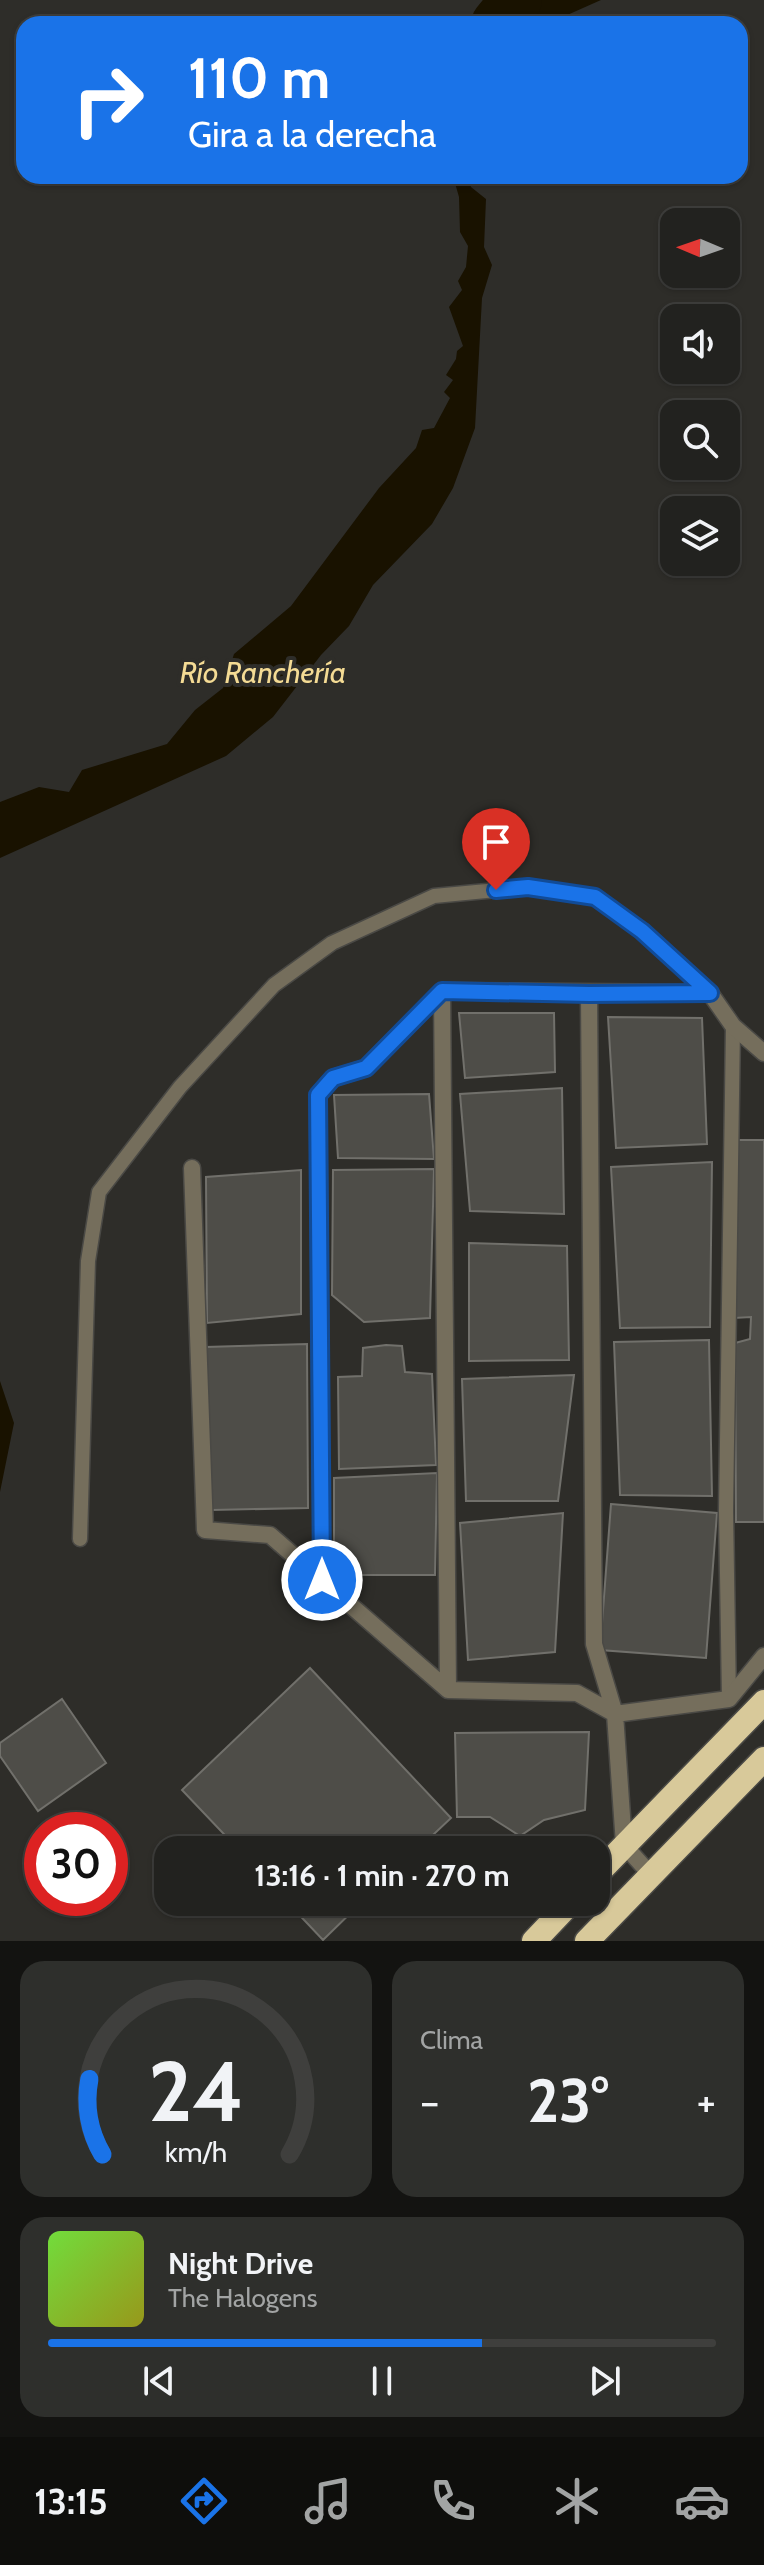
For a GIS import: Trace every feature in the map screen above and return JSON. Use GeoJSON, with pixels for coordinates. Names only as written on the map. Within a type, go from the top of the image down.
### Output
{"type":"FeatureCollection","features":[{"type":"Feature","properties":{"kind":"highway"},"geometry":{"type":"LineString","coordinates":[[610,1860],[764,1702]]}},
{"type":"Feature","properties":{"kind":"highway"},"geometry":{"type":"LineString","coordinates":[[587,1941],[764,1759]]}},
{"type":"Feature","properties":{"kind":"highway"},"geometry":{"type":"LineString","coordinates":[[534,1941],[558,1916]]}},
{"type":"Feature","properties":{"kind":"street"},"geometry":{"type":"LineString","coordinates":[[442,991],[448,1690]]}},
{"type":"Feature","properties":{"kind":"street"},"geometry":{"type":"LineString","coordinates":[[322,1580],[318,1095],[333,1078],[366,1068],[442,991],[710,993],[733,1026],[764,1053]]}},
{"type":"Feature","properties":{"kind":"street"},"geometry":{"type":"LineString","coordinates":[[589,994],[594,1644],[615,1714],[624,1845],[651,1875]]}},
{"type":"Feature","properties":{"kind":"street"},"geometry":{"type":"LineString","coordinates":[[192,1168],[205,1530],[270,1535],[448,1690],[577,1693],[615,1714],[729,1699],[764,1656]]}},
{"type":"Feature","properties":{"kind":"lane"},"geometry":{"type":"LineString","coordinates":[[80,1539],[88,1261],[99,1192],[180,1087],[274,985],[332,943],[434,896],[528,887],[595,897],[642,931],[710,993]]}},
{"type":"Feature","properties":{"kind":"lane"},"geometry":{"type":"LineString","coordinates":[[729,1699],[726,1511],[733,1026]]}},
{"type":"Feature","properties":{"kind":"water"},"geometry":{"type":"Polygon","coordinates":[[[522,0],[601,0],[565,16],[493,16],[517,9],[522,0]]]}},
{"type":"Feature","properties":{"kind":"water","name":"Río Ranchería"},"geometry":{"type":"Polygon","coordinates":[[[455,184],[470,184],[486,199],[484,247],[492,265],[482,298],[475,428],[453,488],[432,524],[373,585],[349,626],[321,655],[273,717],[226,756],[0,858],[0,802],[39,787],[69,792],[82,770],[167,744],[195,710],[223,688],[234,654],[291,606],[379,488],[416,448],[422,430],[434,428],[450,398],[444,392],[453,380],[446,375],[456,359],[457,351],[463,346],[449,307],[462,290],[458,281],[466,267],[468,246],[460,232],[459,197],[455,184]]]}},
{"type":"Feature","properties":{"kind":"water"},"geometry":{"type":"Polygon","coordinates":[[[0,1381],[14,1423],[0,1492],[0,1381]]]}},
{"type":"Feature","properties":{"kind":"building"},"geometry":{"type":"Polygon","coordinates":[[[459,1013],[554,1013],[555,1072],[465,1078],[459,1013]]]}},
{"type":"Feature","properties":{"kind":"building"},"geometry":{"type":"Polygon","coordinates":[[[608,1017],[702,1018],[707,1144],[616,1148],[608,1017]]]}},
{"type":"Feature","properties":{"kind":"building"},"geometry":{"type":"Polygon","coordinates":[[[562,1088],[564,1214],[470,1211],[460,1094],[562,1088]]]}},
{"type":"Feature","properties":{"kind":"building"},"geometry":{"type":"Polygon","coordinates":[[[429,1094],[434,1159],[338,1158],[334,1095],[429,1094]]]}},
{"type":"Feature","properties":{"kind":"building"},"geometry":{"type":"Polygon","coordinates":[[[733,1140],[764,1140],[764,1522],[736,1522],[735,1343],[750,1339],[751,1317],[734,1318],[733,1140]]]}},
{"type":"Feature","properties":{"kind":"building"},"geometry":{"type":"Polygon","coordinates":[[[712,1162],[710,1327],[620,1328],[611,1167],[712,1162]]]}},
{"type":"Feature","properties":{"kind":"building"},"geometry":{"type":"Polygon","coordinates":[[[434,1169],[430,1318],[364,1322],[332,1295],[333,1170],[434,1169]]]}},
{"type":"Feature","properties":{"kind":"building"},"geometry":{"type":"Polygon","coordinates":[[[301,1170],[301,1314],[207,1323],[206,1177],[301,1170]]]}},
{"type":"Feature","properties":{"kind":"building"},"geometry":{"type":"Polygon","coordinates":[[[469,1243],[567,1246],[569,1360],[469,1361],[469,1243]]]}},
{"type":"Feature","properties":{"kind":"building"},"geometry":{"type":"Polygon","coordinates":[[[709,1340],[712,1496],[620,1495],[614,1342],[709,1340]]]}},
{"type":"Feature","properties":{"kind":"building"},"geometry":{"type":"Polygon","coordinates":[[[307,1344],[308,1508],[212,1510],[206,1347],[307,1344]]]}},
{"type":"Feature","properties":{"kind":"building"},"geometry":{"type":"Polygon","coordinates":[[[402,1346],[405,1372],[432,1374],[436,1465],[339,1469],[338,1377],[362,1376],[363,1348],[402,1346]]]}},
{"type":"Feature","properties":{"kind":"building"},"geometry":{"type":"Polygon","coordinates":[[[574,1375],[558,1501],[466,1501],[462,1379],[574,1375]]]}},
{"type":"Feature","properties":{"kind":"building"},"geometry":{"type":"Polygon","coordinates":[[[437,1473],[435,1575],[334,1575],[334,1478],[437,1473]]]}},
{"type":"Feature","properties":{"kind":"building"},"geometry":{"type":"Polygon","coordinates":[[[611,1504],[717,1513],[706,1658],[600,1650],[611,1504]]]}},
{"type":"Feature","properties":{"kind":"building"},"geometry":{"type":"Polygon","coordinates":[[[563,1513],[555,1652],[468,1660],[460,1523],[563,1513]]]}},
{"type":"Feature","properties":{"kind":"building"},"geometry":{"type":"Polygon","coordinates":[[[310,1668],[451,1818],[432,1836],[226,1836],[182,1790],[310,1668]]]}},
{"type":"Feature","properties":{"kind":"building"},"geometry":{"type":"Polygon","coordinates":[[[62,1699],[106,1763],[38,1811],[0,1756],[0,1743],[62,1699]]]}},
{"type":"Feature","properties":{"kind":"building"},"geometry":{"type":"Polygon","coordinates":[[[589,1732],[585,1810],[544,1820],[520,1836],[490,1817],[457,1817],[455,1733],[589,1732]]]}},
{"type":"Feature","properties":{"kind":"building"},"geometry":{"type":"Polygon","coordinates":[[[300,1916],[348,1916],[323,1940],[300,1916]]]}},
{"type":"Feature","properties":{"kind":"waterway","name":"Río Ranchería"},"geometry":{"type":"LineString","coordinates":[[503,16],[516,0]]}},
{"type":"Feature","properties":{"kind":"route"},"geometry":{"type":"LineString","coordinates":[[322,1580],[318,1095],[333,1078],[366,1068],[442,991],[710,993],[642,931],[595,897],[528,887],[496,890]]}}]}
